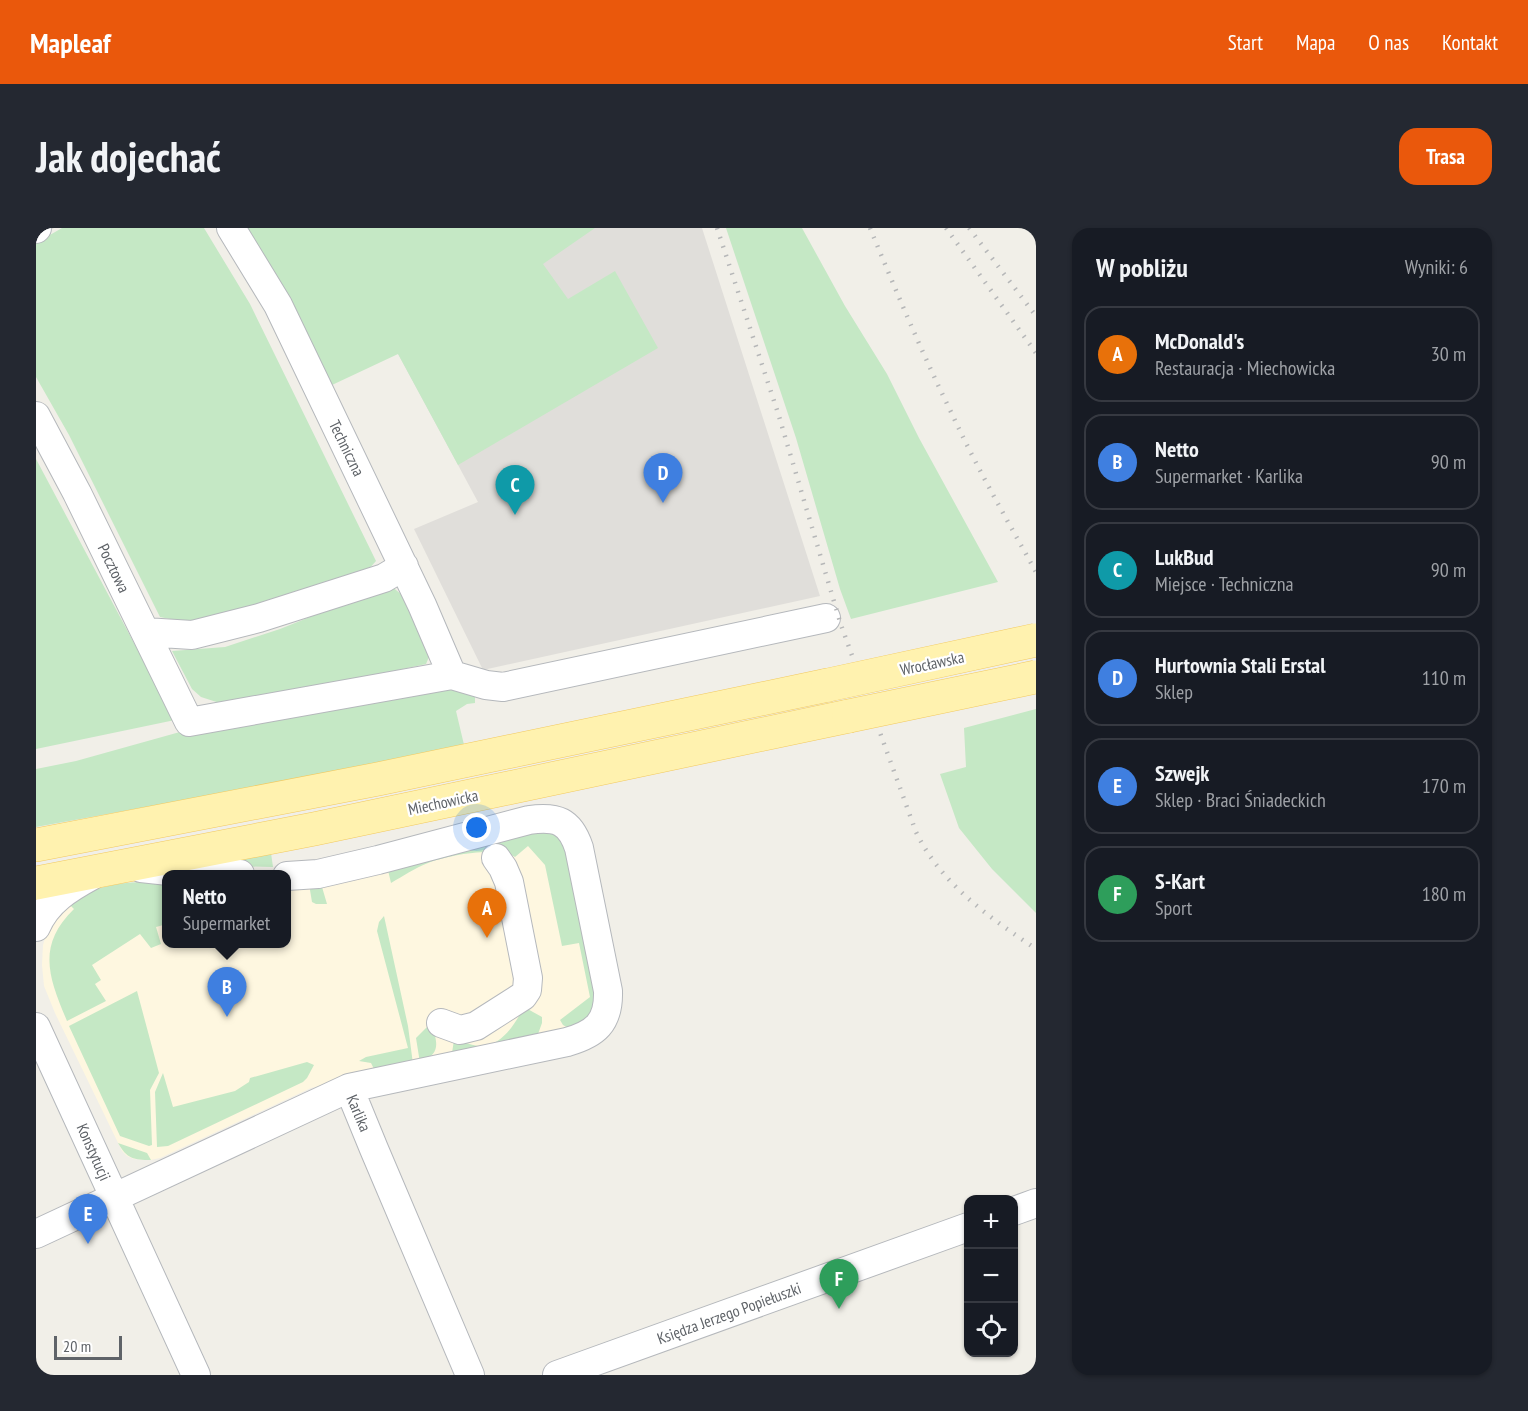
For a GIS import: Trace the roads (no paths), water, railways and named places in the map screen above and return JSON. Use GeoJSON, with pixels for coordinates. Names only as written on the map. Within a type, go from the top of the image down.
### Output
{"type":"FeatureCollection","features":[{"type":"Feature","properties":{"kind":"main road","name":"Wrocławska"},"geometry":{"type":"LineString","coordinates":[[36,845],[378,779],[1036,640]]}},
{"type":"Feature","properties":{"kind":"main road","name":"Miechowicka"},"geometry":{"type":"LineString","coordinates":[[36,883],[314,829],[1036,676]]}},
{"type":"Feature","properties":{"kind":"street","name":"Techniczna"},"geometry":{"type":"LineString","coordinates":[[231,228],[278,305],[404,566],[452,675]]}},
{"type":"Feature","properties":{"kind":"street","name":"Pocztowa"},"geometry":{"type":"LineString","coordinates":[[36,416],[189,722],[452,675]]}},
{"type":"Feature","properties":{"kind":"street"},"geometry":{"type":"LineString","coordinates":[[145,632],[192,634],[259,618],[384,578],[404,566]]}},
{"type":"Feature","properties":{"kind":"street"},"geometry":{"type":"LineString","coordinates":[[452,675],[486,686],[503,687],[826,618]]}},
{"type":"Feature","properties":{"kind":"street"},"geometry":{"type":"LineString","coordinates":[[291,876],[318,874],[378,860],[529,820],[551,819],[561,822],[569,828],[579,848],[608,992],[604,1019],[594,1030],[583,1038],[349,1088]]}},
{"type":"Feature","properties":{"kind":"street"},"geometry":{"type":"LineString","coordinates":[[451,1026],[470,1038],[479,1040],[491,1038],[511,1022],[527,990],[528,978],[508,882],[496,858]]}},
{"type":"Feature","properties":{"kind":"street"},"geometry":{"type":"LineString","coordinates":[[36,927],[39,919],[61,893],[92,875],[111,868],[162,871]]}},
{"type":"Feature","properties":{"kind":"street","name":"Konstytucji"},"geometry":{"type":"LineString","coordinates":[[36,1027],[196,1375]]}},
{"type":"Feature","properties":{"kind":"street","name":"Karlika"},"geometry":{"type":"LineString","coordinates":[[36,1234],[349,1088],[470,1375]]}},
{"type":"Feature","properties":{"kind":"street"},"geometry":{"type":"LineString","coordinates":[[1018,1210],[1036,1203]]}},
{"type":"Feature","properties":{"kind":"street","name":"Księdza Jerzego Popiełuszki"},"geometry":{"type":"LineString","coordinates":[[557,1375],[964,1229]]}},
{"type":"Feature","properties":{"kind":"railway"},"geometry":{"type":"LineString","coordinates":[[717,228],[778,413],[841,625],[916,832],[926,851],[939,868],[968,898],[1036,949]]}},
{"type":"Feature","properties":{"kind":"railway"},"geometry":{"type":"LineString","coordinates":[[870,228],[899,298],[962,434],[992,494],[1036,572]]}},
{"type":"Feature","properties":{"kind":"railway"},"geometry":{"type":"LineString","coordinates":[[946,228],[1036,353]]}},
{"type":"Feature","properties":{"kind":"railway"},"geometry":{"type":"LineString","coordinates":[[969,228],[1036,316]]}},
{"type":"Feature","properties":{"kind":"place","name":"Hurtownia Stali Erstal"},"geometry":{"type":"Point","coordinates":[663,503]}},
{"type":"Feature","properties":{"kind":"place","name":"LukBud"},"geometry":{"type":"Point","coordinates":[515,515]}},
{"type":"Feature","properties":{"kind":"place","name":"McDonald's"},"geometry":{"type":"Point","coordinates":[487,938]}},
{"type":"Feature","properties":{"kind":"place","name":"Netto"},"geometry":{"type":"Point","coordinates":[227,1017]}},
{"type":"Feature","properties":{"kind":"place","name":"Szwejk"},"geometry":{"type":"Point","coordinates":[88,1244]}},
{"type":"Feature","properties":{"kind":"place","name":"S-Kart"},"geometry":{"type":"Point","coordinates":[839,1309]}}]}
